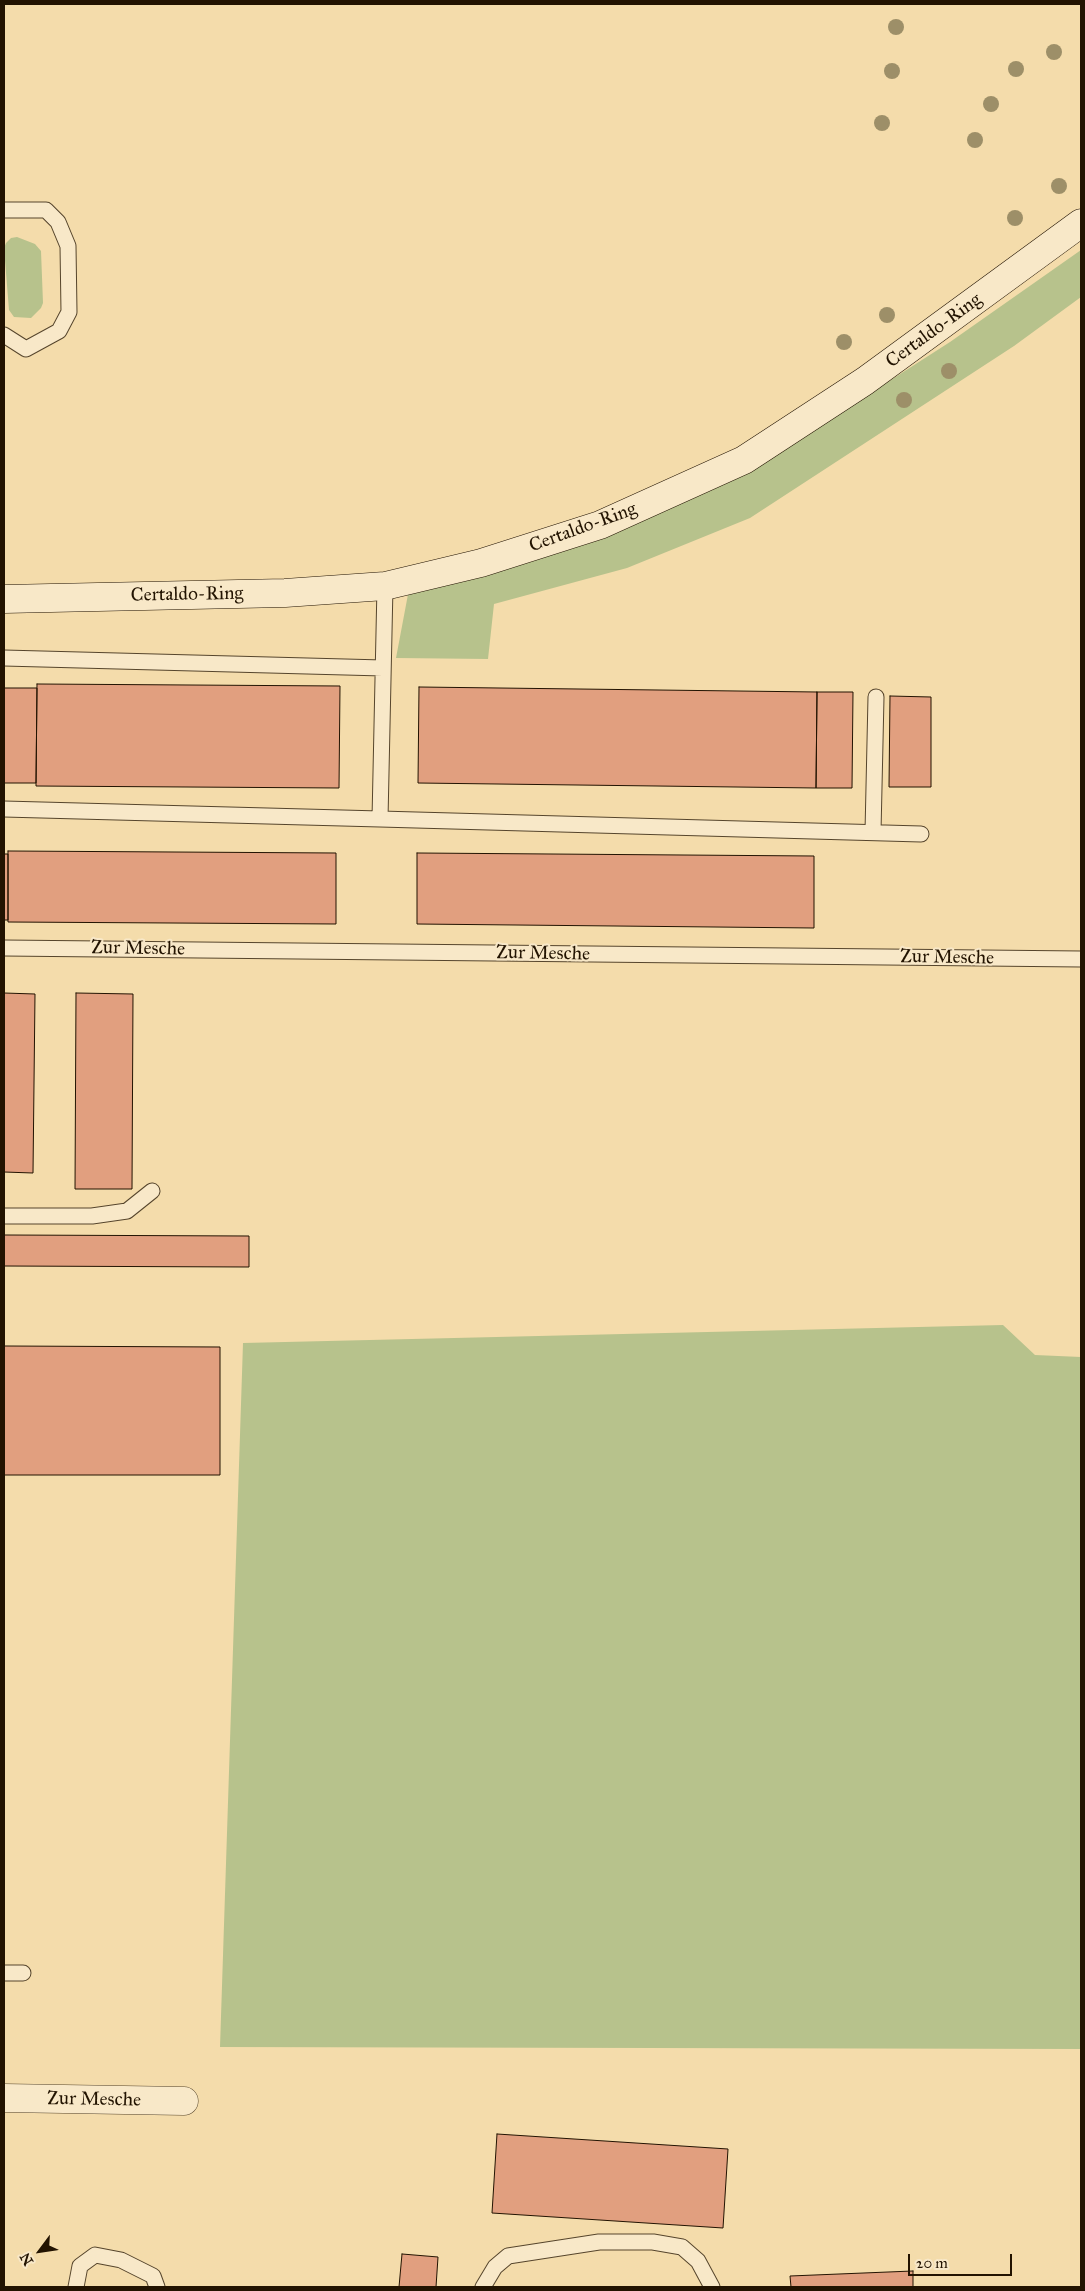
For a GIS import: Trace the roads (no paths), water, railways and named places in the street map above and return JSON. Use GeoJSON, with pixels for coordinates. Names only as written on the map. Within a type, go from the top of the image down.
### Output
{"type":"FeatureCollection","features":[{"type":"Feature","properties":{"kind":"main road","name":"Certaldo-Ring"},"geometry":{"type":"LineString","coordinates":[[4,599],[285,593],[385,586],[480,563],[600,525],[744,460],[865,381],[1081,223]]}},
{"type":"Feature","properties":{"kind":"main road","name":"Zur Mesche"},"geometry":{"type":"LineString","coordinates":[[4,2098],[184,2101]]}},
{"type":"Feature","properties":{"kind":"lane"},"geometry":{"type":"LineString","coordinates":[[4,210],[46,210],[58,222],[68,246],[69,312],[59,331],[26,349],[4,335]]}},
{"type":"Feature","properties":{"kind":"lane"},"geometry":{"type":"LineString","coordinates":[[380,819],[385,586]]}},
{"type":"Feature","properties":{"kind":"lane"},"geometry":{"type":"LineString","coordinates":[[4,658],[383,668]]}},
{"type":"Feature","properties":{"kind":"lane"},"geometry":{"type":"LineString","coordinates":[[873,832],[876,697]]}},
{"type":"Feature","properties":{"kind":"lane"},"geometry":{"type":"LineString","coordinates":[[4,809],[921,834]]}},
{"type":"Feature","properties":{"kind":"lane","name":"Zur Mesche"},"geometry":{"type":"LineString","coordinates":[[4,948],[1081,959]]}},
{"type":"Feature","properties":{"kind":"lane"},"geometry":{"type":"LineString","coordinates":[[4,1216],[92,1216],[126,1212],[152,1191]]}},
{"type":"Feature","properties":{"kind":"lane"},"geometry":{"type":"LineString","coordinates":[[4,1973],[23,1973]]}},
{"type":"Feature","properties":{"kind":"lane"},"geometry":{"type":"LineString","coordinates":[[483,2287],[495,2267],[508,2256],[599,2242],[653,2242],[682,2247],[698,2261],[712,2287]]}},
{"type":"Feature","properties":{"kind":"lane"},"geometry":{"type":"LineString","coordinates":[[76,2287],[80,2266],[95,2255],[121,2260],[153,2276],[157,2287]]}}]}
